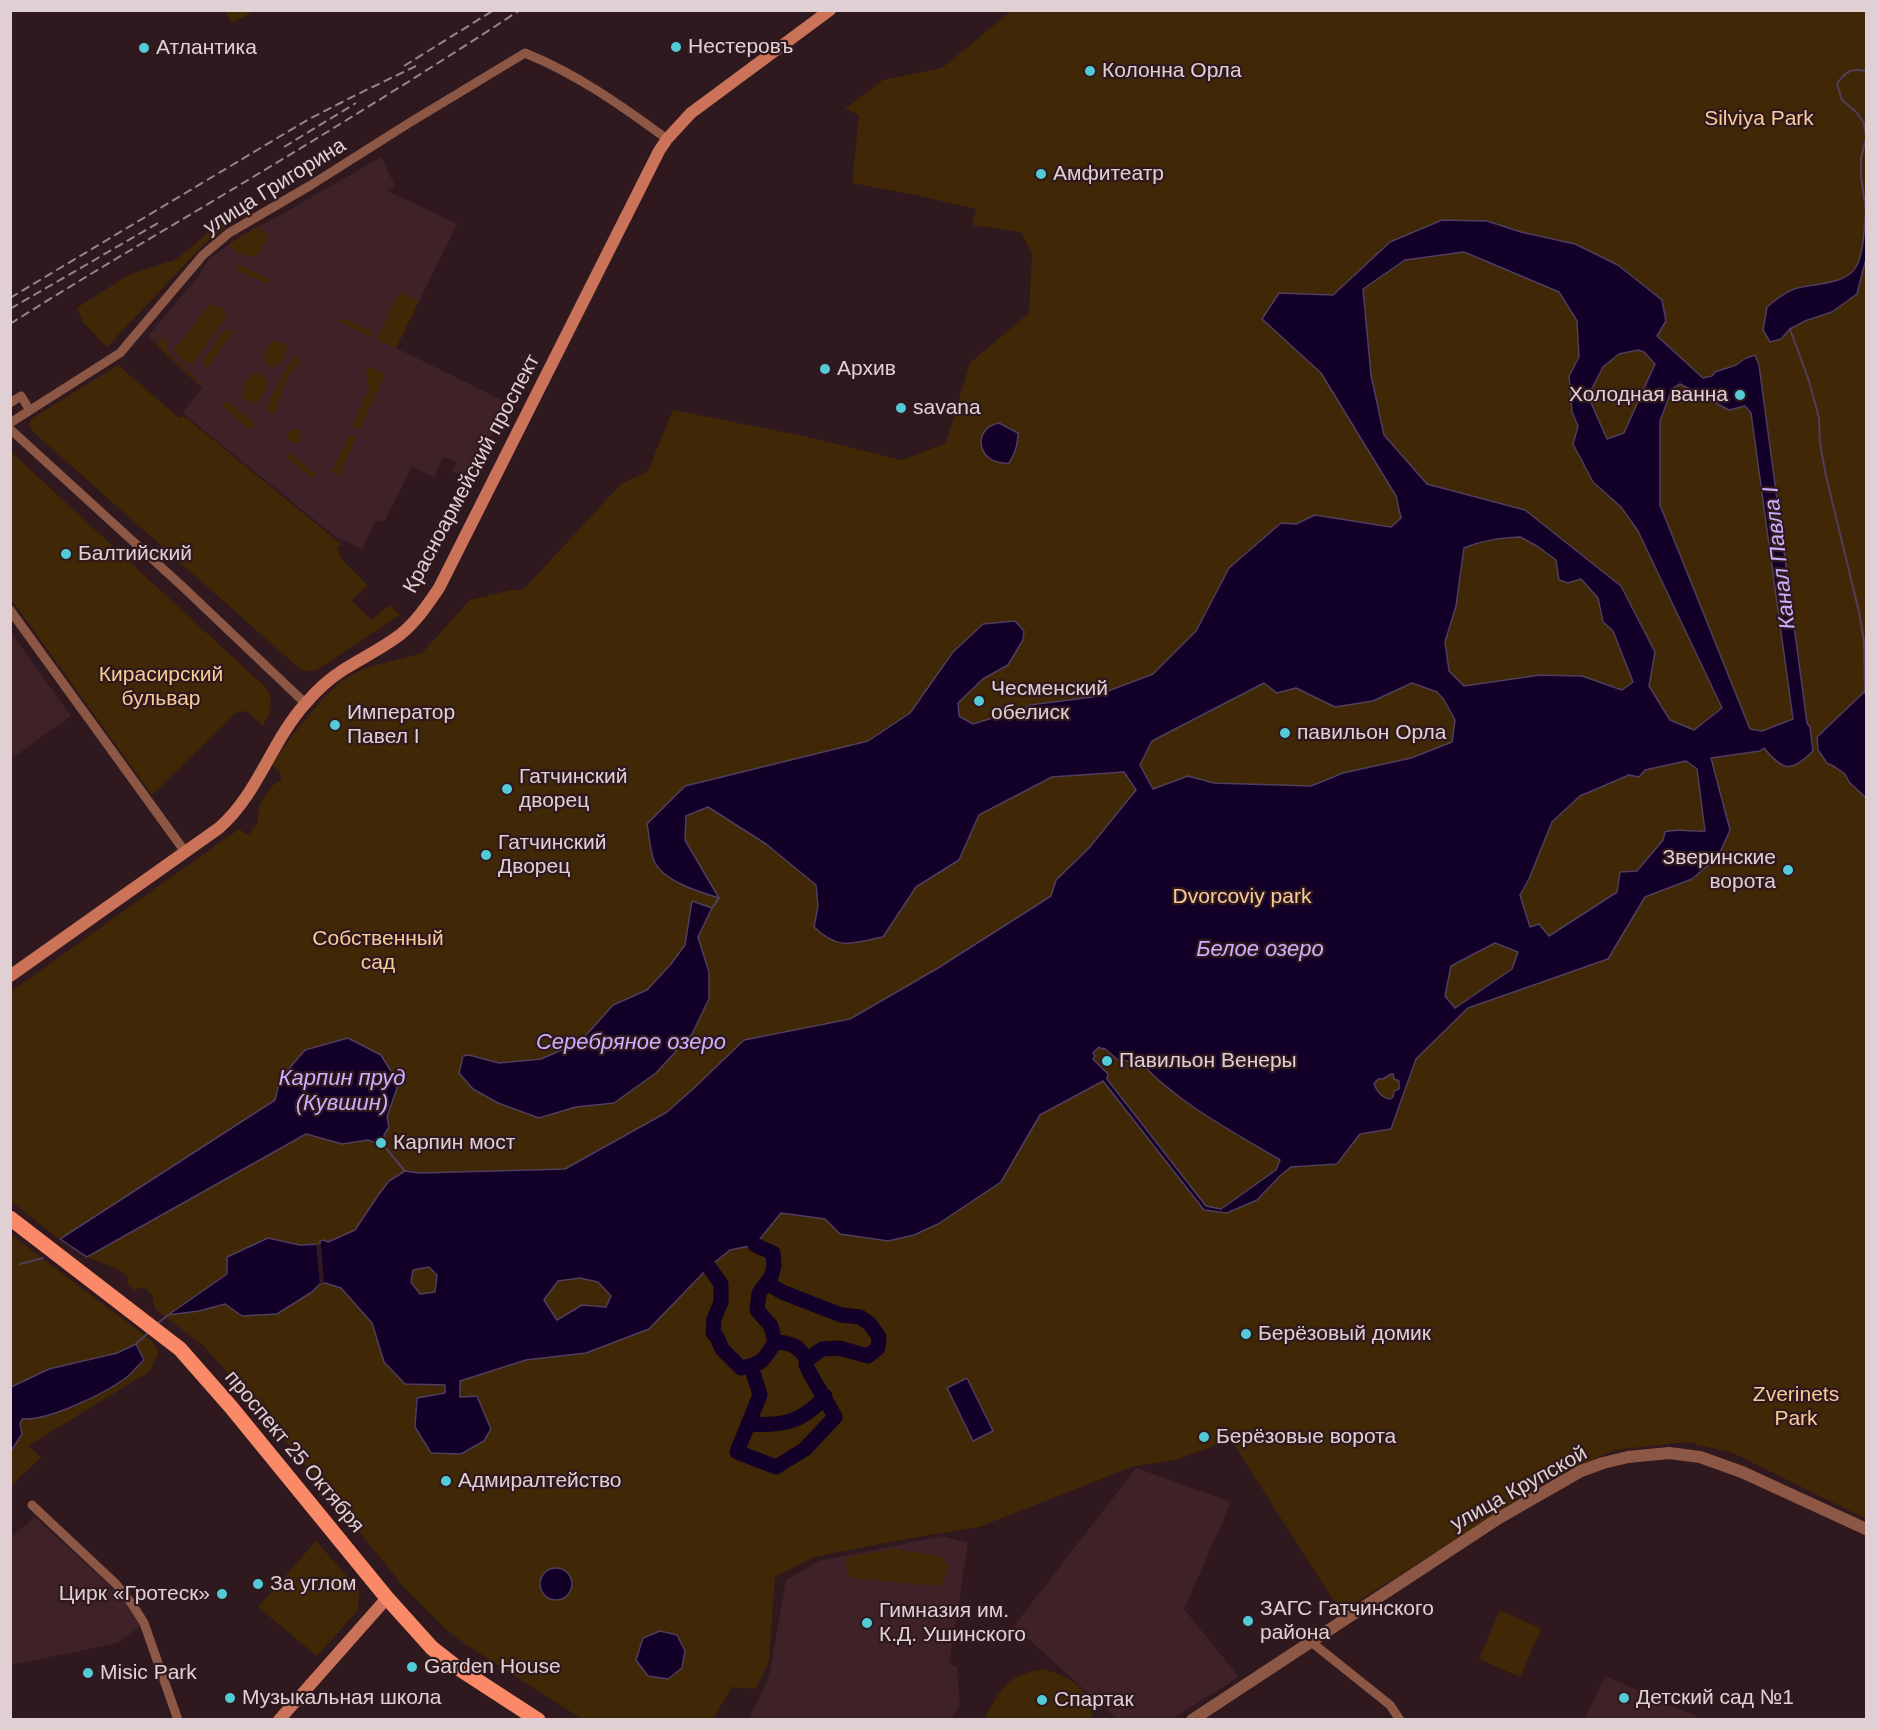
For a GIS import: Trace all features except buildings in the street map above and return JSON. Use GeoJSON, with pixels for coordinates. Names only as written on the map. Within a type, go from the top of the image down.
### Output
{"type":"FeatureCollection","features":[{"type":"Feature","properties":{"kind":"main road","name":"Красноармейский проспект"},"geometry":{"type":"LineString","coordinates":[[10,976],[186,853],[234,815],[250,792],[287,725],[305,703],[341,671],[401,634],[416,621],[439,588],[667,139],[691,113],[830,10]]}},
{"type":"Feature","properties":{"kind":"main road","name":"проспект 25 Октября"},"geometry":{"type":"LineString","coordinates":[[10,1218],[180,1349],[231,1407],[387,1598],[440,1655],[538,1719]]}},
{"type":"Feature","properties":{"kind":"main road"},"geometry":{"type":"LineString","coordinates":[[279,1719],[387,1598]]}},
{"type":"Feature","properties":{"kind":"street","name":"улица Григорина"},"geometry":{"type":"LineString","coordinates":[[10,423],[120,353],[203,255],[229,233],[525,53],[580,80],[667,139]]}},
{"type":"Feature","properties":{"kind":"street"},"geometry":{"type":"LineString","coordinates":[[10,403],[21,396],[29,410]]}},
{"type":"Feature","properties":{"kind":"street"},"geometry":{"type":"LineString","coordinates":[[10,429],[305,703]]}},
{"type":"Feature","properties":{"kind":"street"},"geometry":{"type":"LineString","coordinates":[[10,610],[186,853]]}},
{"type":"Feature","properties":{"kind":"street","name":"улица Крупской"},"geometry":{"type":"LineString","coordinates":[[1192,1719],[1498,1518],[1581,1471],[1628,1457],[1669,1453],[1700,1457],[1742,1472],[1866,1529]]}},
{"type":"Feature","properties":{"kind":"street"},"geometry":{"type":"LineString","coordinates":[[32,1505],[116,1584],[132,1604],[144,1623],[178,1719]]}},
{"type":"Feature","properties":{"kind":"street"},"geometry":{"type":"LineString","coordinates":[[1310,1641],[1390,1705],[1400,1719]]}},
{"type":"Feature","properties":{"kind":"shaded area"},"geometry":{"type":"Polygon","coordinates":[[[381,157],[395,186],[388,191],[457,224],[396,348],[508,403],[470,480],[452,471],[456,462],[444,457],[434,477],[412,467],[385,520],[375,522],[362,549],[343,540],[342,542],[182,413],[202,388],[148,336],[196,279],[210,258],[242,235],[381,157]]]}},
{"type":"Feature","properties":{"kind":"shaded area"},"geometry":{"type":"Polygon","coordinates":[[[10,631],[71,716],[11,759],[10,759],[10,631]]]}},
{"type":"Feature","properties":{"kind":"shaded area"},"geometry":{"type":"Polygon","coordinates":[[[1136,1468],[1231,1502],[1184,1609],[1239,1677],[1172,1719],[1117,1719],[1014,1626],[1136,1468]]]}},
{"type":"Feature","properties":{"kind":"shaded area"},"geometry":{"type":"Polygon","coordinates":[[[35,1517],[109,1585],[144,1623],[118,1643],[11,1665],[11,1537],[35,1517]]]}},
{"type":"Feature","properties":{"kind":"shaded area","name":"Гимназия им. К.Д. Ушинского"},"geometry":{"type":"Polygon","coordinates":[[[942,1536],[968,1543],[949,1664],[957,1667],[960,1706],[950,1719],[749,1720],[769,1677],[786,1580],[819,1561],[942,1536]]]}},
{"type":"Feature","properties":{"kind":"shaded area","name":"Детский сад №1"},"geometry":{"type":"Polygon","coordinates":[[[1605,1676],[1702,1719],[1585,1719],[1605,1676]]]}},
{"type":"Feature","properties":{"kind":"green space"},"geometry":{"type":"Polygon","coordinates":[[[225,11],[254,11],[232,23],[225,11]]]}},
{"type":"Feature","properties":{"kind":"green space","name":"Dvorcoviy park"},"geometry":{"type":"Polygon","coordinates":[[[1011,11],[1866,11],[1866,1519],[1733,1453],[1686,1442],[1614,1450],[1548,1481],[1341,1612],[1231,1440],[1175,1460],[1134,1466],[979,1527],[814,1557],[775,1577],[769,1660],[756,1689],[732,1687],[713,1719],[582,1719],[447,1630],[404,1587],[275,1428],[203,1345],[155,1309],[152,1294],[143,1287],[135,1290],[127,1284],[128,1277],[123,1273],[76,1250],[11,1201],[10,992],[239,829],[248,835],[257,825],[259,807],[263,799],[272,786],[281,780],[280,771],[272,765],[291,737],[341,681],[362,669],[422,653],[470,600],[511,590],[523,590],[621,484],[648,471],[673,410],[803,436],[902,460],[946,443],[970,363],[1029,313],[1032,254],[1021,232],[972,225],[976,209],[852,183],[859,115],[845,109],[883,80],[942,68],[1011,11]]]}},
{"type":"Feature","properties":{"kind":"green space"},"geometry":{"type":"Polygon","coordinates":[[[221,222],[226,228],[206,242],[107,347],[83,322],[77,308],[128,275],[177,259],[221,222]]]}},
{"type":"Feature","properties":{"kind":"green space"},"geometry":{"type":"Polygon","coordinates":[[[257,227],[269,235],[260,251],[262,252],[253,257],[233,250],[229,244],[257,227]]]}},
{"type":"Feature","properties":{"kind":"green space"},"geometry":{"type":"Polygon","coordinates":[[[239,265],[270,279],[268,284],[236,270],[239,265]]]}},
{"type":"Feature","properties":{"kind":"green space"},"geometry":{"type":"Polygon","coordinates":[[[399,292],[419,301],[396,348],[377,340],[399,292]]]}},
{"type":"Feature","properties":{"kind":"green space"},"geometry":{"type":"Polygon","coordinates":[[[210,304],[223,309],[227,316],[192,365],[181,359],[174,350],[210,304]]]}},
{"type":"Feature","properties":{"kind":"green space"},"geometry":{"type":"Polygon","coordinates":[[[342,319],[374,333],[372,337],[340,322],[342,319]]]}},
{"type":"Feature","properties":{"kind":"green space"},"geometry":{"type":"Polygon","coordinates":[[[225,329],[233,332],[206,370],[202,362],[225,329]]]}},
{"type":"Feature","properties":{"kind":"green space"},"geometry":{"type":"Polygon","coordinates":[[[162,336],[168,342],[168,352],[199,381],[198,384],[156,345],[162,336]]]}},
{"type":"Feature","properties":{"kind":"green space"},"geometry":{"type":"Polygon","coordinates":[[[271,341],[279,341],[287,347],[284,359],[274,367],[266,365],[264,358],[271,341]]]}},
{"type":"Feature","properties":{"kind":"green space"},"geometry":{"type":"Polygon","coordinates":[[[293,357],[297,357],[302,362],[292,371],[285,384],[277,411],[271,413],[267,409],[270,399],[293,357]]]}},
{"type":"Feature","properties":{"kind":"green space"},"geometry":{"type":"Polygon","coordinates":[[[118,365],[179,418],[184,416],[341,544],[337,548],[341,559],[368,586],[351,600],[371,620],[390,605],[400,615],[320,668],[311,671],[301,670],[32,431],[29,425],[31,419],[118,365]]]}},
{"type":"Feature","properties":{"kind":"green space"},"geometry":{"type":"Polygon","coordinates":[[[369,366],[385,374],[360,430],[352,426],[369,389],[366,372],[369,366]]]}},
{"type":"Feature","properties":{"kind":"green space"},"geometry":{"type":"Polygon","coordinates":[[[255,373],[262,375],[268,382],[262,398],[254,404],[242,397],[249,377],[255,373]]]}},
{"type":"Feature","properties":{"kind":"green space"},"geometry":{"type":"Polygon","coordinates":[[[228,402],[255,424],[250,430],[221,405],[228,402]]]}},
{"type":"Feature","properties":{"kind":"green space"},"geometry":{"type":"Polygon","coordinates":[[[294,429],[299,431],[301,436],[299,441],[294,443],[289,441],[287,436],[289,431],[294,429]]]}},
{"type":"Feature","properties":{"kind":"green space"},"geometry":{"type":"Polygon","coordinates":[[[349,435],[356,437],[339,476],[332,472],[349,435]]]}},
{"type":"Feature","properties":{"kind":"green space","name":"Кирасирский бульвар"},"geometry":{"type":"Polygon","coordinates":[[[10,451],[265,687],[271,706],[263,726],[247,711],[236,713],[152,795],[11,599],[10,451]]]}},
{"type":"Feature","properties":{"kind":"green space"},"geometry":{"type":"Polygon","coordinates":[[[289,453],[316,474],[313,479],[285,457],[289,453]]]}},
{"type":"Feature","properties":{"kind":"green space"},"geometry":{"type":"Polygon","coordinates":[[[10,1234],[152,1341],[159,1352],[150,1371],[28,1446],[41,1457],[11,1486],[10,1234]]]}},
{"type":"Feature","properties":{"kind":"green space"},"geometry":{"type":"Polygon","coordinates":[[[316,1541],[359,1590],[358,1610],[317,1656],[258,1607],[316,1541]]]}},
{"type":"Feature","properties":{"kind":"green space"},"geometry":{"type":"Polygon","coordinates":[[[893,1549],[937,1555],[943,1558],[948,1567],[942,1584],[937,1586],[852,1578],[845,1569],[848,1557],[893,1549]]]}},
{"type":"Feature","properties":{"kind":"green space"},"geometry":{"type":"Polygon","coordinates":[[[1500,1610],[1541,1629],[1520,1677],[1479,1659],[1500,1610]]]}},
{"type":"Feature","properties":{"kind":"green space","name":"Спартак"},"geometry":{"type":"Polygon","coordinates":[[[1044,1669],[1078,1685],[1088,1699],[1092,1719],[984,1719],[1001,1691],[1013,1679],[1044,1669]]]}},
{"type":"Feature","properties":{"kind":"water"},"geometry":{"type":"Polygon","coordinates":[[[1866,206],[1866,259],[1857,294],[1832,312],[1805,321],[1790,329],[1781,339],[1770,342],[1763,330],[1767,307],[1790,291],[1837,280],[1851,273],[1856,267],[1863,246],[1866,206]]]}},
{"type":"Feature","properties":{"kind":"water","name":"Белое озеро"},"geometry":{"type":"Polygon","coordinates":[[[1442,220],[1487,221],[1521,232],[1575,244],[1618,265],[1662,300],[1666,321],[1657,336],[1703,378],[1712,376],[1715,372],[1755,355],[1759,365],[1807,723],[1810,727],[1813,751],[1793,766],[1782,765],[1764,748],[1760,751],[1711,758],[1730,830],[1718,857],[1692,879],[1645,897],[1608,959],[1468,1008],[1416,1059],[1391,1129],[1360,1134],[1337,1164],[1291,1167],[1257,1200],[1227,1213],[1204,1210],[1103,1081],[1040,1115],[1001,1182],[938,1224],[914,1235],[888,1241],[840,1234],[825,1219],[781,1213],[755,1245],[730,1250],[709,1267],[649,1329],[586,1353],[526,1360],[460,1381],[460,1397],[477,1396],[491,1429],[484,1441],[461,1454],[431,1453],[415,1427],[417,1398],[445,1393],[445,1385],[405,1384],[384,1362],[372,1323],[341,1288],[325,1283],[320,1284],[312,1292],[277,1314],[242,1316],[225,1304],[199,1311],[168,1315],[227,1274],[227,1257],[268,1238],[300,1245],[320,1244],[320,1241],[328,1242],[355,1230],[389,1181],[405,1171],[419,1173],[565,1169],[667,1112],[744,1040],[850,1019],[938,968],[1051,896],[1056,880],[1089,848],[1136,790],[1124,772],[1052,777],[979,815],[959,860],[916,887],[883,937],[854,943],[831,940],[814,927],[818,906],[816,885],[766,844],[708,807],[686,816],[685,840],[719,898],[682,885],[659,868],[654,861],[647,824],[685,786],[868,741],[910,713],[953,652],[983,624],[1015,621],[1024,631],[1023,640],[1008,665],[983,679],[958,703],[959,716],[973,724],[999,716],[1009,718],[1030,705],[1092,697],[1153,674],[1196,631],[1229,568],[1281,523],[1296,524],[1315,515],[1391,527],[1401,518],[1396,496],[1321,373],[1262,319],[1279,293],[1333,295],[1390,242],[1442,220]],[[1464,252],[1405,260],[1363,289],[1371,375],[1384,435],[1427,484],[1525,510],[1621,586],[1655,652],[1649,686],[1670,720],[1694,730],[1722,708],[1638,531],[1621,507],[1593,482],[1573,444],[1578,426],[1572,412],[1569,376],[1579,357],[1577,321],[1559,292],[1464,252]],[[1638,350],[1619,354],[1603,367],[1588,396],[1607,439],[1624,433],[1655,364],[1644,352],[1638,350]],[[1680,384],[1672,389],[1660,421],[1660,505],[1750,729],[1762,731],[1793,719],[1751,413],[1745,406],[1729,410],[1680,384]],[[1520,537],[1499,539],[1464,548],[1456,606],[1445,642],[1449,671],[1464,686],[1540,675],[1582,676],[1622,690],[1633,682],[1613,631],[1603,622],[1598,598],[1581,579],[1568,583],[1559,580],[1556,560],[1520,537]],[[1264,683],[1152,741],[1140,765],[1153,789],[1188,776],[1214,783],[1311,786],[1343,773],[1411,758],[1452,742],[1455,720],[1437,692],[1412,683],[1373,701],[1335,707],[1296,688],[1277,693],[1264,683]],[[1686,761],[1645,770],[1639,777],[1629,775],[1580,796],[1552,822],[1529,879],[1520,895],[1530,927],[1539,924],[1549,936],[1617,892],[1620,872],[1637,871],[1663,840],[1665,832],[1705,831],[1697,769],[1686,761]],[[1495,943],[1451,966],[1445,996],[1455,1008],[1512,969],[1518,952],[1495,943]],[[1099,1047],[1093,1053],[1095,1056],[1093,1059],[1108,1074],[1107,1079],[1206,1206],[1221,1209],[1276,1170],[1280,1160],[1189,1104],[1140,1062],[1118,1060],[1104,1048],[1099,1047]],[[1393,1074],[1378,1079],[1374,1084],[1379,1092],[1387,1098],[1393,1097],[1394,1091],[1399,1089],[1399,1081],[1394,1079],[1393,1074]],[[429,1267],[413,1270],[411,1282],[420,1294],[435,1292],[437,1275],[429,1267]],[[580,1278],[558,1281],[544,1300],[557,1320],[582,1305],[606,1307],[611,1296],[598,1282],[580,1278]]]}},
{"type":"Feature","properties":{"kind":"water"},"geometry":{"type":"Polygon","coordinates":[[[999,423],[1018,433],[1016,449],[1009,463],[990,459],[981,446],[984,432],[990,426],[999,423]]]}},
{"type":"Feature","properties":{"kind":"water"},"geometry":{"type":"Polygon","coordinates":[[[1863,693],[1866,693],[1866,798],[1849,782],[1845,774],[1827,763],[1818,750],[1817,737],[1863,693]]]}},
{"type":"Feature","properties":{"kind":"water","name":"Серебряное озеро"},"geometry":{"type":"Polygon","coordinates":[[[692,901],[712,908],[698,937],[709,972],[709,999],[692,1034],[656,1073],[614,1103],[576,1107],[539,1118],[498,1103],[473,1089],[459,1073],[463,1056],[469,1055],[499,1063],[541,1059],[580,1042],[613,1005],[647,990],[671,964],[685,945],[692,901]]]}},
{"type":"Feature","properties":{"kind":"water","name":"Карпин пруд (Кувшин)"},"geometry":{"type":"Polygon","coordinates":[[[348,1038],[381,1055],[392,1073],[397,1088],[387,1117],[389,1127],[385,1137],[376,1143],[368,1140],[342,1144],[306,1134],[87,1257],[60,1239],[275,1100],[280,1079],[305,1050],[348,1038]]]}},
{"type":"Feature","properties":{"kind":"water"},"geometry":{"type":"Polygon","coordinates":[[[136,1344],[144,1360],[127,1377],[106,1391],[62,1411],[47,1416],[22,1419],[20,1424],[22,1434],[11,1451],[11,1387],[49,1369],[117,1353],[136,1344]]]}},
{"type":"Feature","properties":{"kind":"water"},"geometry":{"type":"Polygon","coordinates":[[[967,1378],[993,1431],[973,1441],[947,1388],[967,1378]]]}},
{"type":"Feature","properties":{"kind":"water"},"geometry":{"type":"Polygon","coordinates":[[[556,1568],[567,1573],[572,1584],[567,1595],[556,1600],[545,1595],[540,1584],[545,1573],[556,1568]]]}},
{"type":"Feature","properties":{"kind":"water"},"geometry":{"type":"Polygon","coordinates":[[[660,1631],[677,1635],[685,1651],[682,1668],[668,1679],[648,1676],[636,1660],[643,1638],[660,1631]]]}},
{"type":"Feature","properties":{"kind":"pier"},"geometry":{"type":"Polygon","coordinates":[[[321,1244],[324,1283],[320,1284],[316,1245],[321,1244]]]}},
{"type":"Feature","properties":{"kind":"waterway"},"geometry":{"type":"LineString","coordinates":[[1866,71],[1849,72],[1837,84],[1842,100],[1856,112],[1864,123],[1866,136]]}},
{"type":"Feature","properties":{"kind":"waterway"},"geometry":{"type":"LineString","coordinates":[[1866,139],[1861,158],[1866,211]]}},
{"type":"Feature","properties":{"kind":"waterway"},"geometry":{"type":"LineString","coordinates":[[1790,329],[1809,381],[1819,418],[1820,443],[1826,476],[1859,612],[1864,641],[1865,693]]}},
{"type":"Feature","properties":{"kind":"waterway"},"geometry":{"type":"LineString","coordinates":[[712,908],[719,898]]}},
{"type":"Feature","properties":{"kind":"waterway"},"geometry":{"type":"LineString","coordinates":[[380,1141],[405,1171]]}},
{"type":"Feature","properties":{"kind":"waterway"},"geometry":{"type":"LineString","coordinates":[[709,1267],[721,1284],[721,1302],[714,1319],[713,1333],[722,1349],[741,1368],[759,1363],[775,1342],[771,1326],[757,1310],[759,1293],[771,1277],[774,1266],[773,1253],[755,1245]]}},
{"type":"Feature","properties":{"kind":"waterway"},"geometry":{"type":"LineString","coordinates":[[20,1264],[43,1258]]}},
{"type":"Feature","properties":{"kind":"waterway"},"geometry":{"type":"LineString","coordinates":[[767,1283],[782,1292],[841,1315],[860,1317],[870,1324],[879,1337],[878,1348],[868,1356],[839,1348],[822,1349],[807,1360]]}},
{"type":"Feature","properties":{"kind":"waterway"},"geometry":{"type":"LineString","coordinates":[[158,1323],[168,1315]]}},
{"type":"Feature","properties":{"kind":"waterway"},"geometry":{"type":"LineString","coordinates":[[136,1344],[148,1333]]}},
{"type":"Feature","properties":{"kind":"waterway"},"geometry":{"type":"LineString","coordinates":[[751,1366],[760,1395],[737,1452],[776,1467],[805,1449],[835,1417],[809,1372],[806,1365],[807,1360],[801,1351],[790,1344],[775,1342]]}},
{"type":"Feature","properties":{"kind":"waterway"},"geometry":{"type":"LineString","coordinates":[[748,1424],[791,1421],[808,1412],[825,1396]]}},
{"type":"Feature","properties":{"kind":"railway"},"geometry":{"type":"LineString","coordinates":[[404,66],[494,10]]}},
{"type":"Feature","properties":{"kind":"railway"},"geometry":{"type":"LineString","coordinates":[[10,324],[348,119],[520,10]]}},
{"type":"Feature","properties":{"kind":"railway"},"geometry":{"type":"LineString","coordinates":[[10,298],[309,119],[416,66]]}},
{"type":"Feature","properties":{"kind":"railway"},"geometry":{"type":"LineString","coordinates":[[284,147],[356,103]]}},
{"type":"Feature","properties":{"kind":"railway"},"geometry":{"type":"LineString","coordinates":[[10,309],[158,223]]}},
{"type":"Feature","properties":{"kind":"place","name":"Нестеровъ"},"geometry":{"type":"Point","coordinates":[676,47]}},
{"type":"Feature","properties":{"kind":"place","name":"Атлантика"},"geometry":{"type":"Point","coordinates":[144,48]}},
{"type":"Feature","properties":{"kind":"place","name":"Колонна Орла"},"geometry":{"type":"Point","coordinates":[1090,71]}},
{"type":"Feature","properties":{"kind":"place","name":"Амфитеатр"},"geometry":{"type":"Point","coordinates":[1041,174]}},
{"type":"Feature","properties":{"kind":"place","name":"Архив"},"geometry":{"type":"Point","coordinates":[825,369]}},
{"type":"Feature","properties":{"kind":"place","name":"Холодная ванна"},"geometry":{"type":"Point","coordinates":[1740,395]}},
{"type":"Feature","properties":{"kind":"place","name":"savana"},"geometry":{"type":"Point","coordinates":[901,408]}},
{"type":"Feature","properties":{"kind":"place","name":"Балтийский"},"geometry":{"type":"Point","coordinates":[66,554]}},
{"type":"Feature","properties":{"kind":"place","name":"Чесменский обелиск"},"geometry":{"type":"Point","coordinates":[979,701]}},
{"type":"Feature","properties":{"kind":"place","name":"Император Павел I"},"geometry":{"type":"Point","coordinates":[335,725]}},
{"type":"Feature","properties":{"kind":"place","name":"павильон Орла"},"geometry":{"type":"Point","coordinates":[1285,733]}},
{"type":"Feature","properties":{"kind":"place","name":"Гатчинский дворец"},"geometry":{"type":"Point","coordinates":[507,789]}},
{"type":"Feature","properties":{"kind":"place","name":"Гатчинский Дворец"},"geometry":{"type":"Point","coordinates":[486,855]}},
{"type":"Feature","properties":{"kind":"place","name":"Зверинские ворота"},"geometry":{"type":"Point","coordinates":[1788,870]}},
{"type":"Feature","properties":{"kind":"place","name":"Павильон Венеры"},"geometry":{"type":"Point","coordinates":[1107,1061]}},
{"type":"Feature","properties":{"kind":"place","name":"Карпин мост"},"geometry":{"type":"Point","coordinates":[381,1143]}},
{"type":"Feature","properties":{"kind":"place","name":"Берёзовый домик"},"geometry":{"type":"Point","coordinates":[1246,1334]}},
{"type":"Feature","properties":{"kind":"place","name":"Берёзовые ворота"},"geometry":{"type":"Point","coordinates":[1204,1437]}},
{"type":"Feature","properties":{"kind":"place","name":"Адмиралтейство"},"geometry":{"type":"Point","coordinates":[446,1481]}},
{"type":"Feature","properties":{"kind":"place","name":"За углом"},"geometry":{"type":"Point","coordinates":[258,1584]}},
{"type":"Feature","properties":{"kind":"place","name":"Цирк «Гротеск»"},"geometry":{"type":"Point","coordinates":[222,1594]}},
{"type":"Feature","properties":{"kind":"place","name":"ЗАГС Гатчинского района"},"geometry":{"type":"Point","coordinates":[1248,1621]}},
{"type":"Feature","properties":{"kind":"place","name":"Гимназия им. К.Д. Ушинского"},"geometry":{"type":"Point","coordinates":[867,1623]}},
{"type":"Feature","properties":{"kind":"place","name":"Garden House"},"geometry":{"type":"Point","coordinates":[412,1667]}},
{"type":"Feature","properties":{"kind":"place","name":"Misic Park"},"geometry":{"type":"Point","coordinates":[88,1673]}},
{"type":"Feature","properties":{"kind":"place","name":"Музыкальная школа"},"geometry":{"type":"Point","coordinates":[230,1698]}},
{"type":"Feature","properties":{"kind":"place","name":"Детский сад №1"},"geometry":{"type":"Point","coordinates":[1624,1698]}},
{"type":"Feature","properties":{"kind":"place","name":"Спартак"},"geometry":{"type":"Point","coordinates":[1042,1700]}},
{"type":"Feature","properties":{"kind":"park label","name":"Silviya Park"},"geometry":{"type":"Point","coordinates":[1759,119]}},
{"type":"Feature","properties":{"kind":"park label","name":"Собственный сад"},"geometry":{"type":"Point","coordinates":[378,951]}},
{"type":"Feature","properties":{"kind":"park label","name":"Zverinets Park"},"geometry":{"type":"Point","coordinates":[1796,1407]}},
{"type":"Feature","properties":{"kind":"water label","name":"Канал Павла I"},"geometry":{"type":"Point","coordinates":[1780,558]}}]}
